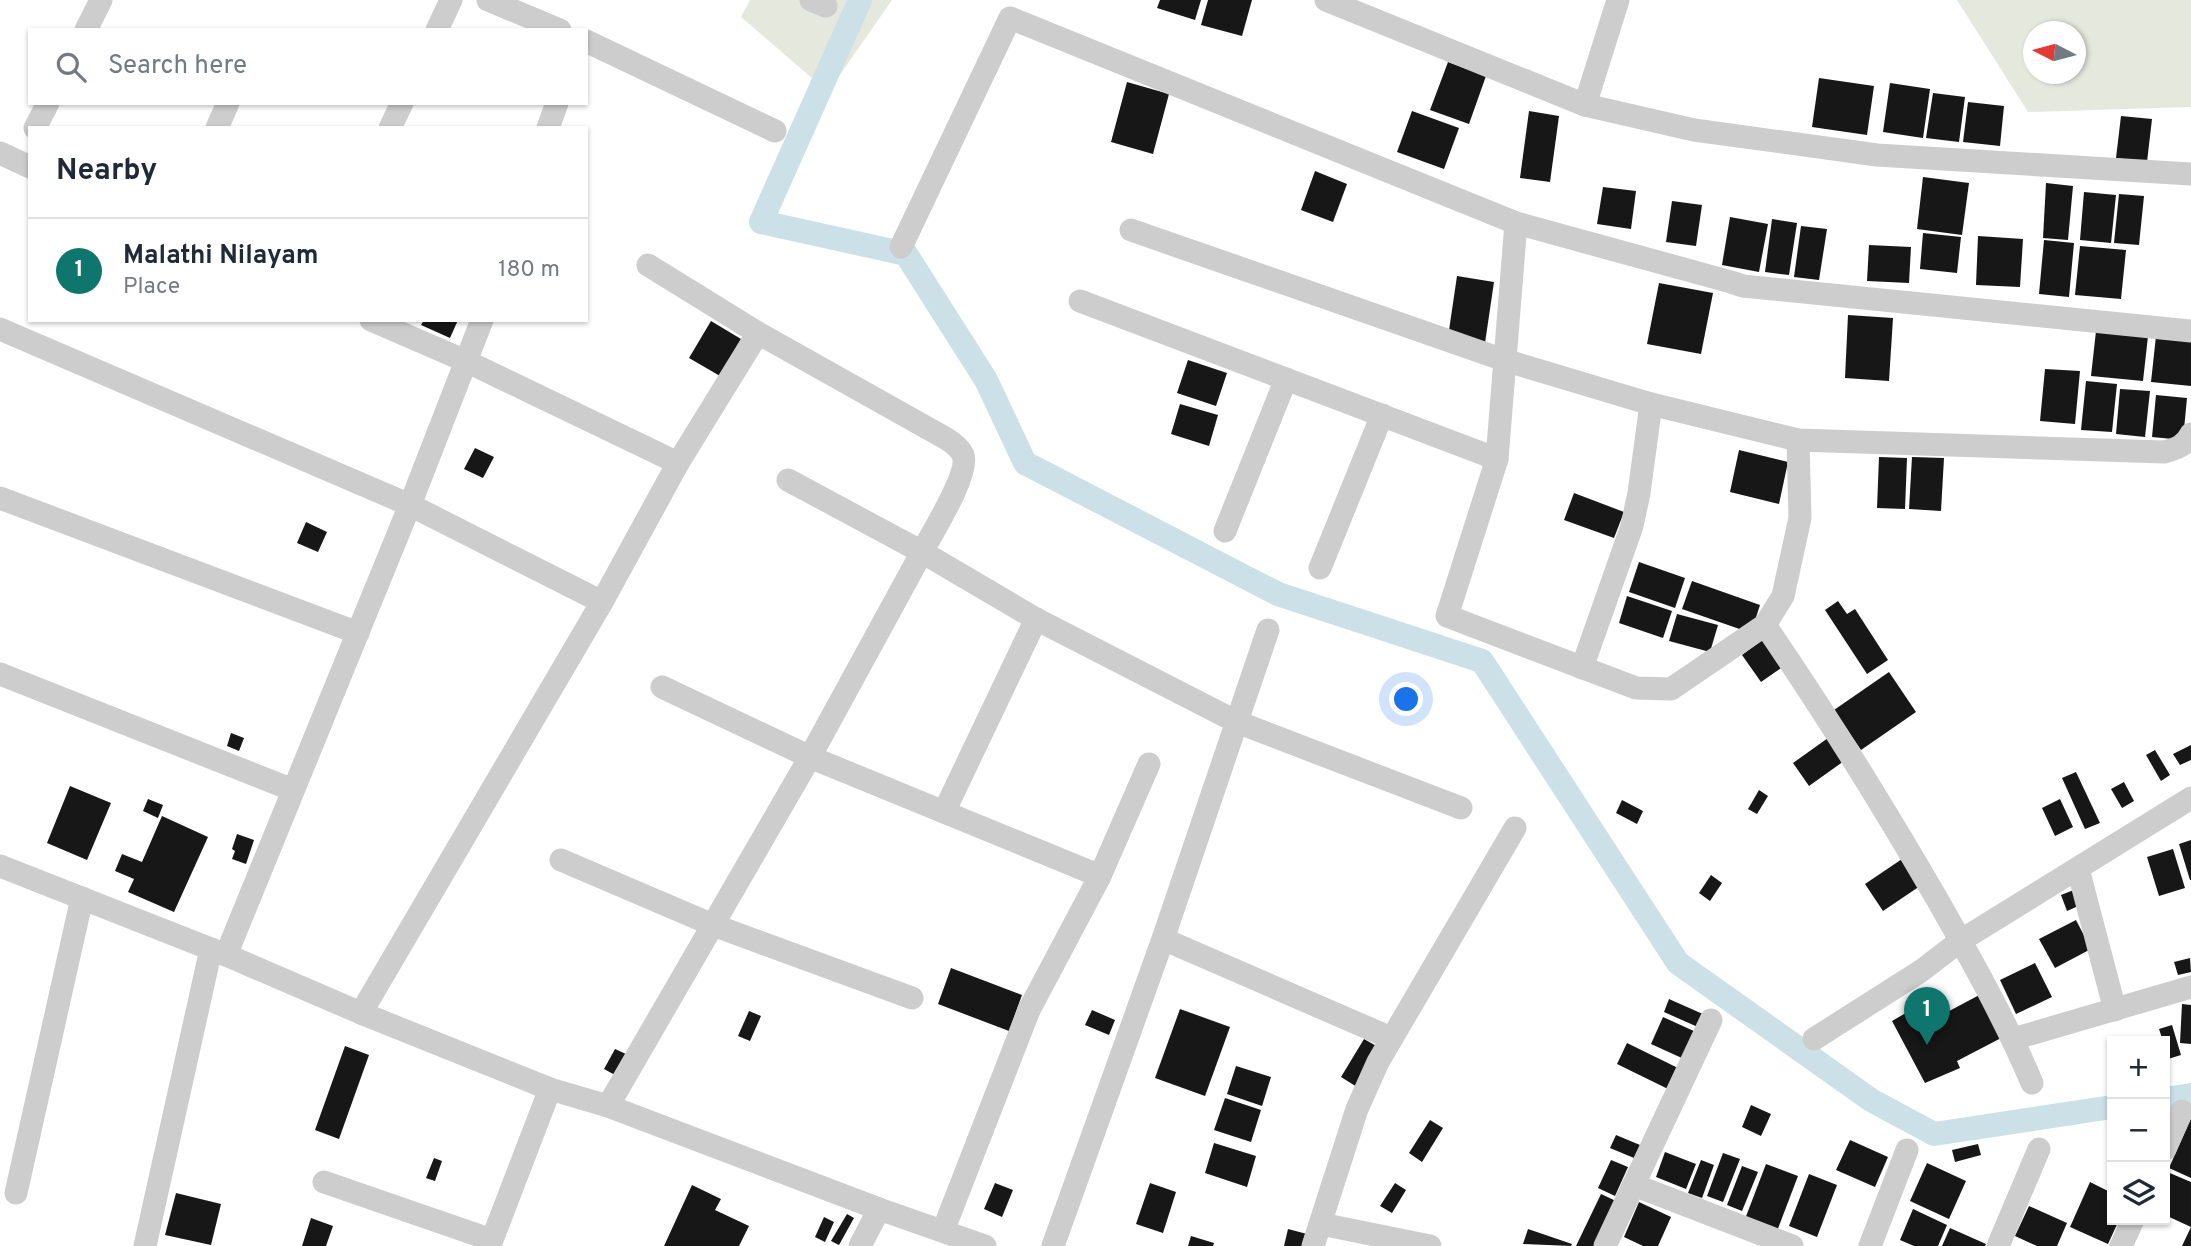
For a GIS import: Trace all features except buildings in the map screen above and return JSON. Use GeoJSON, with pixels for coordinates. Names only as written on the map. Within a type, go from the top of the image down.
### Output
{"type":"FeatureCollection","features":[{"type":"Feature","properties":{"kind":"street"},"geometry":{"type":"LineString","coordinates":[[87,28],[101,0]]}},
{"type":"Feature","properties":{"kind":"street"},"geometry":{"type":"LineString","coordinates":[[438,28],[451,0]]}},
{"type":"Feature","properties":{"kind":"street"},"geometry":{"type":"LineString","coordinates":[[488,0],[555,28]]}},
{"type":"Feature","properties":{"kind":"street"},"geometry":{"type":"LineString","coordinates":[[1326,0],[1585,105],[1695,130],[1877,155],[2191,174]]}},
{"type":"Feature","properties":{"kind":"street"},"geometry":{"type":"LineString","coordinates":[[1585,105],[1618,0]]}},
{"type":"Feature","properties":{"kind":"street"},"geometry":{"type":"LineString","coordinates":[[901,247],[1014,9],[1516,223],[1743,286],[2191,331]]}},
{"type":"Feature","properties":{"kind":"street"},"geometry":{"type":"LineString","coordinates":[[588,42],[775,131]]}},
{"type":"Feature","properties":{"kind":"street"},"geometry":{"type":"LineString","coordinates":[[36,126],[47,105]]}},
{"type":"Feature","properties":{"kind":"street"},"geometry":{"type":"LineString","coordinates":[[218,126],[227,105]]}},
{"type":"Feature","properties":{"kind":"street"},"geometry":{"type":"LineString","coordinates":[[391,126],[401,105]]}},
{"type":"Feature","properties":{"kind":"street"},"geometry":{"type":"LineString","coordinates":[[549,126],[556,105]]}},
{"type":"Feature","properties":{"kind":"street"},"geometry":{"type":"LineString","coordinates":[[16,161],[28,141]]}},
{"type":"Feature","properties":{"kind":"street"},"geometry":{"type":"LineString","coordinates":[[1516,223],[1497,459],[1447,616],[1636,688],[1671,689],[1765,625],[1783,596],[1800,518],[1798,440]]}},
{"type":"Feature","properties":{"kind":"street"},"geometry":{"type":"LineString","coordinates":[[1131,230],[1504,360],[1651,404],[1798,440],[2164,452],[2187,442],[2191,434]]}},
{"type":"Feature","properties":{"kind":"street"},"geometry":{"type":"LineString","coordinates":[[608,1106],[810,757],[964,473],[964,456],[958,447],[947,439],[758,333],[648,265]]}},
{"type":"Feature","properties":{"kind":"street"},"geometry":{"type":"LineString","coordinates":[[1080,301],[1497,459]]}},
{"type":"Feature","properties":{"kind":"street"},"geometry":{"type":"LineString","coordinates":[[376,322],[467,362],[678,463]]}},
{"type":"Feature","properties":{"kind":"street"},"geometry":{"type":"LineString","coordinates":[[145,1246],[218,952],[293,790],[410,505],[481,322]]}},
{"type":"Feature","properties":{"kind":"street"},"geometry":{"type":"LineString","coordinates":[[0,329],[410,505],[602,602]]}},
{"type":"Feature","properties":{"kind":"street"},"geometry":{"type":"LineString","coordinates":[[361,1013],[602,602],[678,463],[758,333]]}},
{"type":"Feature","properties":{"kind":"street"},"geometry":{"type":"LineString","coordinates":[[1226,531],[1286,379]]}},
{"type":"Feature","properties":{"kind":"street"},"geometry":{"type":"LineString","coordinates":[[1582,668],[1632,526],[1651,404]]}},
{"type":"Feature","properties":{"kind":"street"},"geometry":{"type":"LineString","coordinates":[[1320,568],[1382,415]]}},
{"type":"Feature","properties":{"kind":"street"},"geometry":{"type":"LineString","coordinates":[[788,480],[922,552],[1037,619],[1237,722],[1461,808]]}},
{"type":"Feature","properties":{"kind":"street"},"geometry":{"type":"LineString","coordinates":[[0,498],[358,633]]}},
{"type":"Feature","properties":{"kind":"street"},"geometry":{"type":"LineString","coordinates":[[944,812],[1037,619]]}},
{"type":"Feature","properties":{"kind":"street"},"geometry":{"type":"LineString","coordinates":[[1765,625],[1837,733],[1900,835],[2014,1039],[2032,1083]]}},
{"type":"Feature","properties":{"kind":"street"},"geometry":{"type":"LineString","coordinates":[[1053,1246],[1163,939],[1268,630]]}},
{"type":"Feature","properties":{"kind":"street"},"geometry":{"type":"LineString","coordinates":[[0,674],[293,790]]}},
{"type":"Feature","properties":{"kind":"street"},"geometry":{"type":"LineString","coordinates":[[662,687],[810,757],[1100,876]]}},
{"type":"Feature","properties":{"kind":"street"},"geometry":{"type":"LineString","coordinates":[[943,1231],[1029,1010],[1100,876],[1149,764]]}},
{"type":"Feature","properties":{"kind":"street"},"geometry":{"type":"LineString","coordinates":[[1815,1039],[1921,971],[1961,941],[2191,798]]}},
{"type":"Feature","properties":{"kind":"street"},"geometry":{"type":"LineString","coordinates":[[1313,1246],[1357,1109],[1391,1038],[1515,828]]}},
{"type":"Feature","properties":{"kind":"street"},"geometry":{"type":"LineString","coordinates":[[561,860],[713,925],[912,998]]}},
{"type":"Feature","properties":{"kind":"street"},"geometry":{"type":"LineString","coordinates":[[0,866],[218,952],[550,1089],[608,1106],[879,1209],[985,1246]]}},
{"type":"Feature","properties":{"kind":"street"},"geometry":{"type":"LineString","coordinates":[[2078,869],[2115,1010]]}},
{"type":"Feature","properties":{"kind":"street"},"geometry":{"type":"LineString","coordinates":[[16,1192],[82,898]]}},
{"type":"Feature","properties":{"kind":"street"},"geometry":{"type":"LineString","coordinates":[[1163,939],[1391,1038]]}},
{"type":"Feature","properties":{"kind":"street"},"geometry":{"type":"LineString","coordinates":[[2014,1039],[2191,987]]}},
{"type":"Feature","properties":{"kind":"street"},"geometry":{"type":"LineString","coordinates":[[1605,1246],[1711,1020]]}},
{"type":"Feature","properties":{"kind":"street"},"geometry":{"type":"LineString","coordinates":[[324,1182],[498,1244],[550,1089]]}},
{"type":"Feature","properties":{"kind":"street"},"geometry":{"type":"LineString","coordinates":[[2170,1138],[2182,1111]]}},
{"type":"Feature","properties":{"kind":"street"},"geometry":{"type":"LineString","coordinates":[[1998,1246],[2039,1149]]}},
{"type":"Feature","properties":{"kind":"street"},"geometry":{"type":"LineString","coordinates":[[1871,1246],[1908,1150]]}},
{"type":"Feature","properties":{"kind":"street"},"geometry":{"type":"LineString","coordinates":[[1633,1185],[1792,1246]]}},
{"type":"Feature","properties":{"kind":"street"},"geometry":{"type":"LineString","coordinates":[[860,1246],[879,1209]]}},
{"type":"Feature","properties":{"kind":"street"},"geometry":{"type":"LineString","coordinates":[[1321,1224],[1430,1246]]}},
{"type":"Feature","properties":{"kind":"street"},"geometry":{"type":"LineString","coordinates":[[2121,1246],[2131,1225]]}},
{"type":"Feature","properties":{"kind":"shaded area"},"geometry":{"type":"Polygon","coordinates":[[[750,0],[892,0],[828,92],[741,17],[750,0]]]}},
{"type":"Feature","properties":{"kind":"shaded area"},"geometry":{"type":"Polygon","coordinates":[[[1957,0],[2191,0],[2191,107],[2028,112],[1957,0]]]}},
{"type":"Feature","properties":{"kind":"waterway"},"geometry":{"type":"LineString","coordinates":[[860,0],[761,222],[906,254],[986,380],[1025,463],[1278,594],[1482,661],[1678,963],[1871,1100],[1934,1134],[2107,1108]]}},
{"type":"Feature","properties":{"kind":"waterway"},"geometry":{"type":"LineString","coordinates":[[2170,1098],[2191,1095]]}},
{"type":"Feature","properties":{"kind":"place","name":"Malathi Nilayam"},"geometry":{"type":"Point","coordinates":[1927,1045]}}]}
